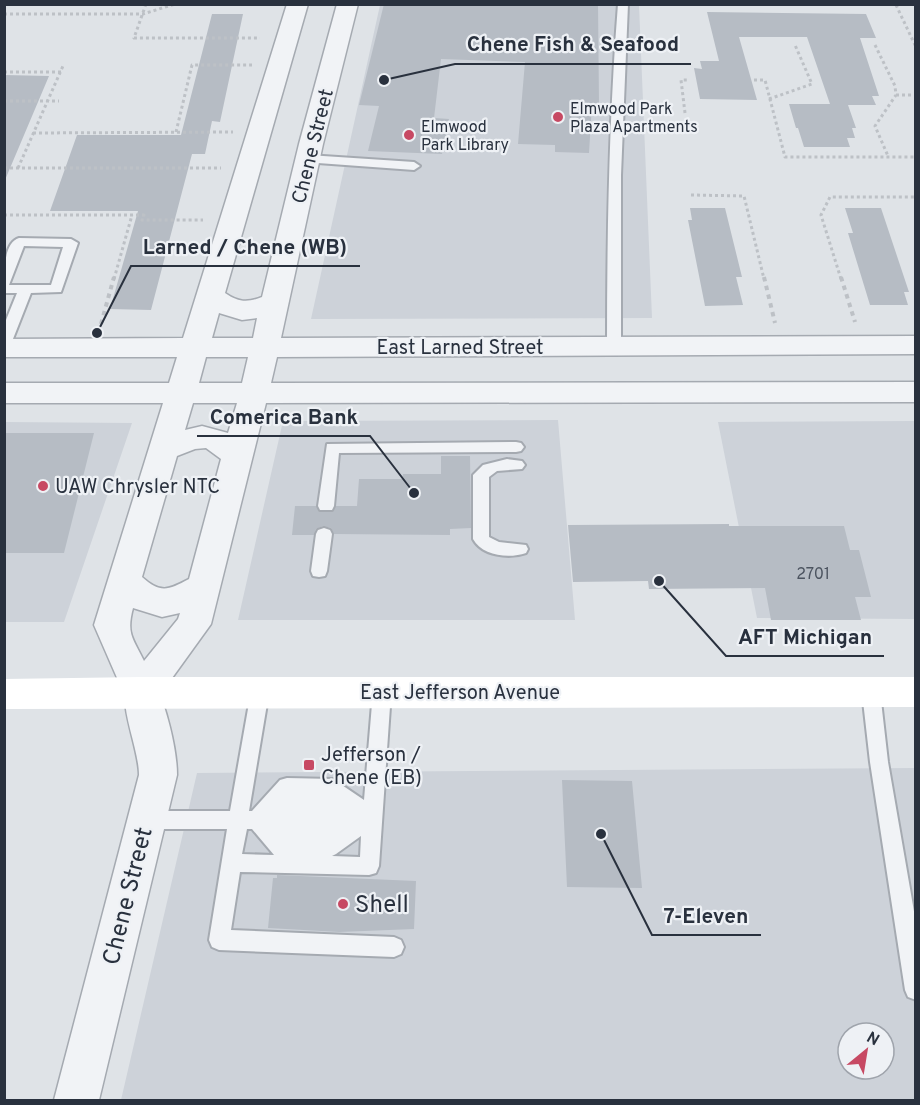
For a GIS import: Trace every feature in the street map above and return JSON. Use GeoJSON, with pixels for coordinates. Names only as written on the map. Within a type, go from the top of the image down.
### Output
{"type":"FeatureCollection","features":[{"type":"Feature","properties":{"kind":"main road","name":"East Jefferson Avenue"},"geometry":{"type":"LineString","coordinates":[[4,694],[915,692]]}},
{"type":"Feature","properties":{"kind":"street","name":"Chene Street"},"geometry":{"type":"LineString","coordinates":[[76,1101],[158,776],[158,761],[141,692],[111,625],[194,348],[212,297],[280,144],[322,10]]}},
{"type":"Feature","properties":{"kind":"street","name":"Chene Street"},"geometry":{"type":"LineString","coordinates":[[141,692],[194,624],[236,455],[254,393],[274,302],[280,144],[322,10]]}},
{"type":"Feature","properties":{"kind":"street"},"geometry":{"type":"LineString","coordinates":[[212,297],[225,307],[241,312],[259,309],[274,302]]}},
{"type":"Feature","properties":{"kind":"street","name":"East Larned Street"},"geometry":{"type":"LineString","coordinates":[[4,346],[107,338],[194,348],[915,345]]}},
{"type":"Feature","properties":{"kind":"street"},"geometry":{"type":"LineString","coordinates":[[102,393],[122,382],[129,370],[126,358],[107,338]]}},
{"type":"Feature","properties":{"kind":"street"},"geometry":{"type":"LineString","coordinates":[[317,393],[311,367],[328,347]]}},
{"type":"Feature","properties":{"kind":"street"},"geometry":{"type":"LineString","coordinates":[[4,393],[915,392]]}},
{"type":"Feature","properties":{"kind":"street"},"geometry":{"type":"LineString","coordinates":[[165,449],[186,440],[206,436],[222,441],[236,455]]}},
{"type":"Feature","properties":{"kind":"street"},"geometry":{"type":"LineString","coordinates":[[124,581],[140,597],[159,604],[181,600],[203,587]]}},
{"type":"Feature","properties":{"kind":"lane"},"geometry":{"type":"LineString","coordinates":[[614,346],[618,86],[623,4]]}},
{"type":"Feature","properties":{"kind":"lane"},"geometry":{"type":"LineString","coordinates":[[280,144],[414,166]]}},
{"type":"Feature","properties":{"kind":"lane"},"geometry":{"type":"LineString","coordinates":[[4,282],[19,242],[71,243],[56,289],[4,289]]}},
{"type":"Feature","properties":{"kind":"lane"},"geometry":{"type":"LineString","coordinates":[[4,346],[25,290]]}},
{"type":"Feature","properties":{"kind":"lane"},"geometry":{"type":"LineString","coordinates":[[326,506],[332,448],[516,447]]}},
{"type":"Feature","properties":{"kind":"lane"},"geometry":{"type":"LineString","coordinates":[[517,465],[493,466],[483,471],[481,475],[481,539],[493,548],[520,549]]}},
{"type":"Feature","properties":{"kind":"lane"},"geometry":{"type":"LineString","coordinates":[[319,571],[324,534]]}},
{"type":"Feature","properties":{"kind":"lane"},"geometry":{"type":"LineString","coordinates":[[260,692],[248,819],[231,863],[219,940],[394,947]]}},
{"type":"Feature","properties":{"kind":"lane"},"geometry":{"type":"LineString","coordinates":[[231,863],[369,866],[382,692]]}},
{"type":"Feature","properties":{"kind":"lane"},"geometry":{"type":"LineString","coordinates":[[871,692],[879,762],[915,990]]}},
{"type":"Feature","properties":{"kind":"lane"},"geometry":{"type":"LineString","coordinates":[[248,819],[287,786],[333,787],[372,817]]}},
{"type":"Feature","properties":{"kind":"lane"},"geometry":{"type":"LineString","coordinates":[[248,819],[280,848],[329,848],[372,817]]}},
{"type":"Feature","properties":{"kind":"lane"},"geometry":{"type":"LineString","coordinates":[[146,820],[331,820],[372,817]]}},
{"type":"Feature","properties":{"kind":"path"},"geometry":{"type":"LineString","coordinates":[[146,4],[134,38],[267,38]]}},
{"type":"Feature","properties":{"kind":"path"},"geometry":{"type":"LineString","coordinates":[[4,14],[143,14],[175,4]]}},
{"type":"Feature","properties":{"kind":"path"},"geometry":{"type":"LineString","coordinates":[[896,5],[915,45]]}},
{"type":"Feature","properties":{"kind":"path"},"geometry":{"type":"LineString","coordinates":[[769,99],[812,84],[795,45]]}},
{"type":"Feature","properties":{"kind":"path"},"geometry":{"type":"LineString","coordinates":[[875,45],[895,86],[894,101],[875,126],[888,157]]}},
{"type":"Feature","properties":{"kind":"path"},"geometry":{"type":"LineString","coordinates":[[176,132],[192,65],[258,66]]}},
{"type":"Feature","properties":{"kind":"path"},"geometry":{"type":"LineString","coordinates":[[18,168],[47,101],[51,98],[63,66]]}},
{"type":"Feature","properties":{"kind":"path"},"geometry":{"type":"LineString","coordinates":[[4,72],[61,72]]}},
{"type":"Feature","properties":{"kind":"path"},"geometry":{"type":"LineString","coordinates":[[685,113],[681,80],[689,80]]}},
{"type":"Feature","properties":{"kind":"path"},"geometry":{"type":"LineString","coordinates":[[754,80],[765,80],[785,157],[915,157]]}},
{"type":"Feature","properties":{"kind":"path"},"geometry":{"type":"LineString","coordinates":[[896,95],[915,95]]}},
{"type":"Feature","properties":{"kind":"path"},"geometry":{"type":"LineString","coordinates":[[4,101],[59,101]]}},
{"type":"Feature","properties":{"kind":"path"},"geometry":{"type":"LineString","coordinates":[[33,133],[176,132],[280,144]]}},
{"type":"Feature","properties":{"kind":"path"},"geometry":{"type":"LineString","coordinates":[[4,168],[225,168]]}},
{"type":"Feature","properties":{"kind":"path"},"geometry":{"type":"LineString","coordinates":[[691,195],[744,196],[776,327]]}},
{"type":"Feature","properties":{"kind":"path"},"geometry":{"type":"LineString","coordinates":[[857,327],[821,215],[822,210],[830,197],[915,197]]}},
{"type":"Feature","properties":{"kind":"path"},"geometry":{"type":"LineString","coordinates":[[4,215],[144,215],[142,220],[206,220]]}},
{"type":"Feature","properties":{"kind":"path"},"geometry":{"type":"LineString","coordinates":[[107,338],[132,215]]}},
{"type":"Feature","properties":{"kind":"shaded area"},"geometry":{"type":"Polygon","coordinates":[[[380,5],[639,5],[652,318],[311,319],[380,5]]]}},
{"type":"Feature","properties":{"kind":"shaded area"},"geometry":{"type":"Polygon","coordinates":[[[558,420],[575,620],[238,620],[283,421],[558,420]]]}},
{"type":"Feature","properties":{"kind":"shaded area"},"geometry":{"type":"Polygon","coordinates":[[[915,421],[915,619],[757,618],[718,422],[915,421]]]}},
{"type":"Feature","properties":{"kind":"shaded area"},"geometry":{"type":"Polygon","coordinates":[[[5,422],[132,423],[64,622],[5,622],[5,422]]]}},
{"type":"Feature","properties":{"kind":"shaded area"},"geometry":{"type":"Polygon","coordinates":[[[915,768],[915,1100],[121,1100],[197,773],[915,768]]]}},
{"type":"Feature","properties":{"kind":"building"},"geometry":{"type":"Polygon","coordinates":[[[384,4],[598,4],[599,104],[592,104],[589,153],[555,152],[555,145],[518,144],[525,62],[441,59],[434,118],[449,119],[442,154],[368,151],[379,106],[359,105],[384,4]]]}},
{"type":"Feature","properties":{"kind":"building"},"geometry":{"type":"Polygon","coordinates":[[[707,12],[866,14],[876,38],[860,38],[879,96],[872,96],[876,105],[848,105],[856,128],[852,128],[855,138],[847,138],[850,147],[804,147],[798,128],[796,128],[789,104],[830,104],[807,37],[739,37],[757,100],[700,99],[694,68],[702,69],[700,61],[719,61],[707,12]]]}},
{"type":"Feature","properties":{"kind":"building"},"geometry":{"type":"Polygon","coordinates":[[[212,14],[243,14],[220,122],[212,121],[205,154],[192,154],[151,310],[110,309],[138,211],[50,211],[77,135],[181,135],[212,14]]]}},
{"type":"Feature","properties":{"kind":"building"},"geometry":{"type":"Polygon","coordinates":[[[4,75],[49,76],[5,180],[4,180],[4,75]]]}},
{"type":"Feature","properties":{"kind":"building"},"geometry":{"type":"Polygon","coordinates":[[[690,208],[725,208],[742,277],[736,277],[743,305],[705,306],[688,220],[692,220],[690,208]]]}},
{"type":"Feature","properties":{"kind":"building"},"geometry":{"type":"Polygon","coordinates":[[[845,208],[881,208],[909,292],[904,292],[908,305],[870,305],[848,233],[853,233],[845,208]]]}},
{"type":"Feature","properties":{"kind":"building","name":"UAW Chrysler NTC"},"geometry":{"type":"Polygon","coordinates":[[[4,433],[94,433],[64,553],[4,553],[4,433]]]}},
{"type":"Feature","properties":{"kind":"building"},"geometry":{"type":"Polygon","coordinates":[[[441,456],[470,456],[471,528],[450,529],[450,535],[334,534],[331,528],[323,526],[316,529],[314,535],[292,535],[295,506],[316,506],[320,512],[332,512],[336,506],[357,506],[359,479],[402,479],[403,474],[441,474],[441,456]]]}},
{"type":"Feature","properties":{"kind":"building"},"geometry":{"type":"Polygon","coordinates":[[[729,524],[729,526],[844,526],[850,550],[859,550],[871,597],[855,597],[861,620],[771,620],[765,588],[649,589],[648,581],[573,582],[568,525],[729,524]]]}},
{"type":"Feature","properties":{"kind":"building"},"geometry":{"type":"Polygon","coordinates":[[[562,780],[632,781],[642,888],[567,887],[562,780]]]}},
{"type":"Feature","properties":{"kind":"building","name":"Shell"},"geometry":{"type":"Polygon","coordinates":[[[277,875],[416,881],[414,929],[339,932],[268,928],[273,878],[277,878],[277,875]]]}},
{"type":"Feature","properties":{"kind":"place","name":"Chene Fish & Seafood"},"geometry":{"type":"Point","coordinates":[384,80]}},
{"type":"Feature","properties":{"kind":"place","name":"Elmwood Park Plaza Apartments"},"geometry":{"type":"Point","coordinates":[558,117]}},
{"type":"Feature","properties":{"kind":"place","name":"Elmwood Park Library"},"geometry":{"type":"Point","coordinates":[409,135]}},
{"type":"Feature","properties":{"kind":"place","name":"Larned / Chene (WB)"},"geometry":{"type":"Point","coordinates":[97,333]}},
{"type":"Feature","properties":{"kind":"place","name":"UAW Chrysler NTC"},"geometry":{"type":"Point","coordinates":[43,486]}},
{"type":"Feature","properties":{"kind":"place","name":"Comerica Bank"},"geometry":{"type":"Point","coordinates":[414,493]}},
{"type":"Feature","properties":{"kind":"place","name":"AFT Michigan"},"geometry":{"type":"Point","coordinates":[659,581]}},
{"type":"Feature","properties":{"kind":"place","name":"Jefferson / Chene (EB)"},"geometry":{"type":"Point","coordinates":[309,765]}},
{"type":"Feature","properties":{"kind":"place","name":"7-Eleven"},"geometry":{"type":"Point","coordinates":[601,834]}},
{"type":"Feature","properties":{"kind":"place","name":"Shell"},"geometry":{"type":"Point","coordinates":[343,904]}}]}
